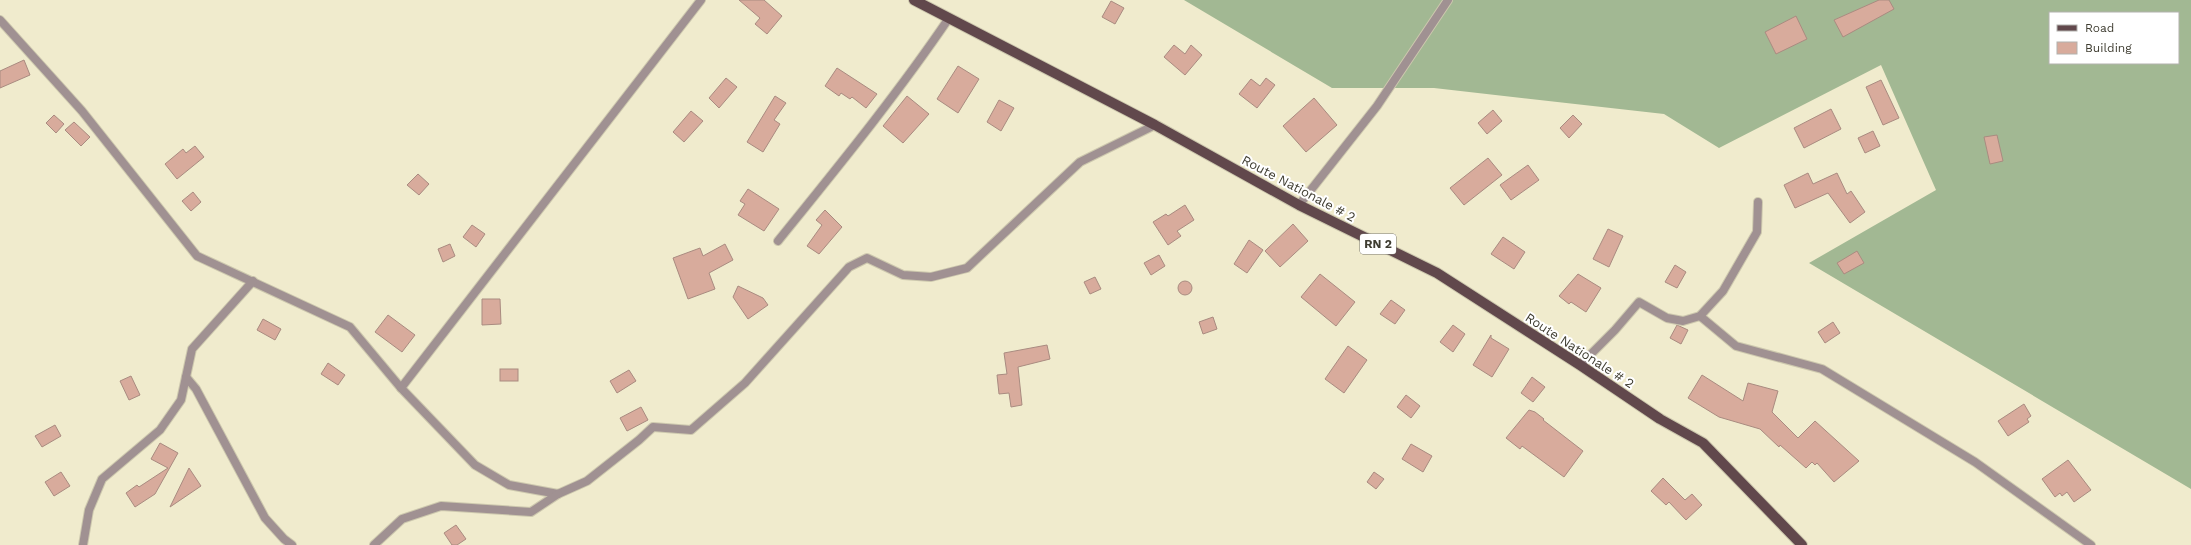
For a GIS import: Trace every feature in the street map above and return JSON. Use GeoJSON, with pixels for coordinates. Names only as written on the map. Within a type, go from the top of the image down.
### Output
{"type":"FeatureCollection","features":[{"type":"Feature","properties":{"kind":"main road","name":"Route Nationale # 2"},"geometry":{"type":"LineString","coordinates":[[914,0],[1156,125],[1299,204],[1437,273],[1580,365],[1660,420],[1703,443],[1802,545]]}},
{"type":"Feature","properties":{"kind":"street"},"geometry":{"type":"LineString","coordinates":[[401,388],[701,0]]}},
{"type":"Feature","properties":{"kind":"street"},"geometry":{"type":"LineString","coordinates":[[1299,204],[1378,106],[1448,0]]}},
{"type":"Feature","properties":{"kind":"street"},"geometry":{"type":"LineString","coordinates":[[778,241],[872,124],[914,69],[949,18]]}},
{"type":"Feature","properties":{"kind":"street"},"geometry":{"type":"LineString","coordinates":[[0,20],[82,111],[197,256],[350,327],[401,388],[475,465],[509,485],[558,494]]}},
{"type":"Feature","properties":{"kind":"street"},"geometry":{"type":"LineString","coordinates":[[374,545],[402,519],[441,506],[531,512],[558,494],[587,481],[640,440],[653,427],[691,430],[745,383],[849,267],[868,258],[903,275],[931,277],[967,268],[1080,162],[1156,125]]}},
{"type":"Feature","properties":{"kind":"street"},"geometry":{"type":"LineString","coordinates":[[1580,365],[1615,330],[1639,302],[1667,318],[1683,321],[1700,316],[1722,290],[1757,232],[1758,202]]}},
{"type":"Feature","properties":{"kind":"street"},"geometry":{"type":"LineString","coordinates":[[83,545],[89,510],[102,479],[160,430],[181,400],[192,349],[253,281]]}},
{"type":"Feature","properties":{"kind":"street"},"geometry":{"type":"LineString","coordinates":[[1700,316],[1736,346],[1822,369],[1975,462],[2091,545]]}},
{"type":"Feature","properties":{"kind":"street"},"geometry":{"type":"LineString","coordinates":[[186,376],[196,388],[265,518],[284,539],[292,545]]}},
{"type":"Feature","properties":{"kind":"green space"},"geometry":{"type":"Polygon","coordinates":[[[1184,0],[2191,0],[2191,489],[1809,263],[1936,190],[1881,65],[1719,148],[1664,114],[1434,88],[1332,88],[1184,0]]]}},
{"type":"Feature","properties":{"kind":"building"},"geometry":{"type":"Polygon","coordinates":[[[739,0],[764,0],[782,16],[767,34],[755,24],[760,18],[739,0]]]}},
{"type":"Feature","properties":{"kind":"building"},"geometry":{"type":"Polygon","coordinates":[[[1879,0],[1889,0],[1894,9],[1843,37],[1834,20],[1879,0]]]}},
{"type":"Feature","properties":{"kind":"building"},"geometry":{"type":"Polygon","coordinates":[[[1111,1],[1124,8],[1115,24],[1102,17],[1111,1]]]}},
{"type":"Feature","properties":{"kind":"building"},"geometry":{"type":"Polygon","coordinates":[[[1796,16],[1807,39],[1776,54],[1765,32],[1796,16]]]}},
{"type":"Feature","properties":{"kind":"building"},"geometry":{"type":"Polygon","coordinates":[[[1174,45],[1185,54],[1191,45],[1202,55],[1185,75],[1164,57],[1174,45]]]}},
{"type":"Feature","properties":{"kind":"building"},"geometry":{"type":"Polygon","coordinates":[[[24,60],[30,75],[0,88],[0,71],[24,60]]]}},
{"type":"Feature","properties":{"kind":"building"},"geometry":{"type":"Polygon","coordinates":[[[958,66],[979,79],[958,113],[937,99],[958,66]]]}},
{"type":"Feature","properties":{"kind":"building"},"geometry":{"type":"Polygon","coordinates":[[[837,68],[877,94],[866,108],[852,97],[850,99],[841,93],[839,96],[825,86],[837,68]]]}},
{"type":"Feature","properties":{"kind":"building"},"geometry":{"type":"Polygon","coordinates":[[[726,78],[737,87],[719,108],[709,98],[726,78]]]}},
{"type":"Feature","properties":{"kind":"building"},"geometry":{"type":"Polygon","coordinates":[[[1266,78],[1275,85],[1257,108],[1239,94],[1251,79],[1260,86],[1266,78]]]}},
{"type":"Feature","properties":{"kind":"building"},"geometry":{"type":"Polygon","coordinates":[[[1881,80],[1899,118],[1883,125],[1866,87],[1881,80]]]}},
{"type":"Feature","properties":{"kind":"building"},"geometry":{"type":"Polygon","coordinates":[[[775,96],[786,103],[774,120],[780,124],[763,152],[747,142],[775,96]]]}},
{"type":"Feature","properties":{"kind":"building"},"geometry":{"type":"Polygon","coordinates":[[[907,96],[929,114],[903,143],[883,126],[907,96]]]}},
{"type":"Feature","properties":{"kind":"building"},"geometry":{"type":"Polygon","coordinates":[[[1314,98],[1337,125],[1306,152],[1283,126],[1314,98]]]}},
{"type":"Feature","properties":{"kind":"building"},"geometry":{"type":"Polygon","coordinates":[[[999,100],[1014,108],[1001,131],[987,122],[999,100]]]}},
{"type":"Feature","properties":{"kind":"building"},"geometry":{"type":"Polygon","coordinates":[[[1831,109],[1841,129],[1804,148],[1794,128],[1831,109]]]}},
{"type":"Feature","properties":{"kind":"building"},"geometry":{"type":"Polygon","coordinates":[[[1493,110],[1502,121],[1487,134],[1478,123],[1493,110]]]}},
{"type":"Feature","properties":{"kind":"building"},"geometry":{"type":"Polygon","coordinates":[[[691,111],[703,121],[684,142],[673,132],[691,111]]]}},
{"type":"Feature","properties":{"kind":"building"},"geometry":{"type":"Polygon","coordinates":[[[54,115],[64,124],[56,133],[46,123],[54,115]]]}},
{"type":"Feature","properties":{"kind":"building"},"geometry":{"type":"Polygon","coordinates":[[[1573,115],[1582,124],[1569,138],[1560,128],[1573,115]]]}},
{"type":"Feature","properties":{"kind":"building"},"geometry":{"type":"Polygon","coordinates":[[[74,122],[90,137],[81,146],[65,130],[74,122]]]}},
{"type":"Feature","properties":{"kind":"building"},"geometry":{"type":"Polygon","coordinates":[[[1873,131],[1880,146],[1865,153],[1858,138],[1873,131]]]}},
{"type":"Feature","properties":{"kind":"building"},"geometry":{"type":"Polygon","coordinates":[[[1997,135],[2003,161],[1990,164],[1984,137],[1997,135]]]}},
{"type":"Feature","properties":{"kind":"building"},"geometry":{"type":"Polygon","coordinates":[[[195,146],[204,157],[177,179],[165,164],[183,149],[186,153],[195,146]]]}},
{"type":"Feature","properties":{"kind":"building"},"geometry":{"type":"Polygon","coordinates":[[[1488,158],[1502,175],[1464,205],[1450,188],[1488,158]]]}},
{"type":"Feature","properties":{"kind":"building"},"geometry":{"type":"Polygon","coordinates":[[[1528,165],[1539,180],[1511,200],[1500,185],[1528,165]]]}},
{"type":"Feature","properties":{"kind":"building"},"geometry":{"type":"Polygon","coordinates":[[[1808,173],[1813,184],[1837,173],[1847,194],[1851,191],[1865,212],[1850,223],[1828,193],[1795,208],[1784,185],[1808,173]]]}},
{"type":"Feature","properties":{"kind":"building"},"geometry":{"type":"Polygon","coordinates":[[[418,174],[429,184],[419,195],[407,185],[418,174]]]}},
{"type":"Feature","properties":{"kind":"building"},"geometry":{"type":"Polygon","coordinates":[[[748,189],[779,209],[764,231],[738,215],[745,204],[740,201],[748,189]]]}},
{"type":"Feature","properties":{"kind":"building"},"geometry":{"type":"Polygon","coordinates":[[[193,192],[201,202],[191,211],[182,201],[193,192]]]}},
{"type":"Feature","properties":{"kind":"building"},"geometry":{"type":"Polygon","coordinates":[[[1185,205],[1194,220],[1177,231],[1181,236],[1168,245],[1153,222],[1166,214],[1168,216],[1185,205]]]}},
{"type":"Feature","properties":{"kind":"building"},"geometry":{"type":"Polygon","coordinates":[[[825,210],[842,227],[819,254],[807,246],[822,225],[816,220],[825,210]]]}},
{"type":"Feature","properties":{"kind":"building"},"geometry":{"type":"Polygon","coordinates":[[[1293,224],[1308,241],[1280,267],[1265,251],[1293,224]]]}},
{"type":"Feature","properties":{"kind":"building"},"geometry":{"type":"Polygon","coordinates":[[[472,225],[485,234],[476,247],[463,237],[472,225]]]}},
{"type":"Feature","properties":{"kind":"building"},"geometry":{"type":"Polygon","coordinates":[[[1608,229],[1623,236],[1609,267],[1593,259],[1608,229]]]}},
{"type":"Feature","properties":{"kind":"building"},"geometry":{"type":"Polygon","coordinates":[[[1503,237],[1525,252],[1514,269],[1491,254],[1503,237]]]}},
{"type":"Feature","properties":{"kind":"building"},"geometry":{"type":"Polygon","coordinates":[[[1249,240],[1263,250],[1247,273],[1234,264],[1249,240]]]}},
{"type":"Feature","properties":{"kind":"building"},"geometry":{"type":"Polygon","coordinates":[[[450,244],[455,256],[443,262],[438,249],[450,244]]]}},
{"type":"Feature","properties":{"kind":"building"},"geometry":{"type":"Polygon","coordinates":[[[725,244],[733,260],[709,273],[715,289],[688,299],[673,258],[700,248],[703,256],[725,244]]]}},
{"type":"Feature","properties":{"kind":"building"},"geometry":{"type":"Polygon","coordinates":[[[1857,251],[1864,263],[1844,274],[1837,263],[1857,251]]]}},
{"type":"Feature","properties":{"kind":"building"},"geometry":{"type":"Polygon","coordinates":[[[1159,255],[1165,266],[1151,275],[1144,263],[1159,255]]]}},
{"type":"Feature","properties":{"kind":"building"},"geometry":{"type":"Polygon","coordinates":[[[1675,265],[1686,272],[1677,288],[1665,282],[1675,265]]]}},
{"type":"Feature","properties":{"kind":"building"},"geometry":{"type":"Polygon","coordinates":[[[1320,274],[1355,302],[1336,326],[1301,297],[1320,274]]]}},
{"type":"Feature","properties":{"kind":"building"},"geometry":{"type":"Polygon","coordinates":[[[1578,274],[1601,288],[1586,312],[1571,302],[1569,304],[1559,296],[1578,274]]]}},
{"type":"Feature","properties":{"kind":"building"},"geometry":{"type":"Polygon","coordinates":[[[1095,277],[1101,289],[1090,294],[1084,282],[1095,277]]]}},
{"type":"Feature","properties":{"kind":"building"},"geometry":{"type":"Polygon","coordinates":[[[1182,281],[1188,281],[1192,285],[1192,291],[1188,295],[1182,295],[1178,291],[1178,285],[1182,281]]]}},
{"type":"Feature","properties":{"kind":"building"},"geometry":{"type":"Polygon","coordinates":[[[738,286],[763,298],[768,305],[748,319],[733,297],[738,286]]]}},
{"type":"Feature","properties":{"kind":"building"},"geometry":{"type":"Polygon","coordinates":[[[482,299],[500,299],[501,324],[482,325],[482,299]]]}},
{"type":"Feature","properties":{"kind":"building"},"geometry":{"type":"Polygon","coordinates":[[[1391,300],[1405,310],[1395,324],[1380,314],[1391,300]]]}},
{"type":"Feature","properties":{"kind":"building"},"geometry":{"type":"Polygon","coordinates":[[[388,315],[415,335],[402,352],[375,332],[388,315]]]}},
{"type":"Feature","properties":{"kind":"building"},"geometry":{"type":"Polygon","coordinates":[[[1213,317],[1217,329],[1203,334],[1199,322],[1213,317]]]}},
{"type":"Feature","properties":{"kind":"building"},"geometry":{"type":"Polygon","coordinates":[[[263,319],[281,329],[275,340],[257,330],[263,319]]]}},
{"type":"Feature","properties":{"kind":"building"},"geometry":{"type":"Polygon","coordinates":[[[1833,322],[1840,333],[1825,343],[1818,332],[1833,322]]]}},
{"type":"Feature","properties":{"kind":"building"},"geometry":{"type":"Polygon","coordinates":[[[1453,325],[1465,334],[1453,352],[1440,342],[1453,325]]]}},
{"type":"Feature","properties":{"kind":"building"},"geometry":{"type":"Polygon","coordinates":[[[1677,325],[1688,330],[1681,344],[1670,338],[1677,325]]]}},
{"type":"Feature","properties":{"kind":"building"},"geometry":{"type":"Polygon","coordinates":[[[1491,335],[1491,338],[1509,349],[1492,377],[1473,365],[1491,335]]]}},
{"type":"Feature","properties":{"kind":"building"},"geometry":{"type":"Polygon","coordinates":[[[1047,345],[1050,359],[1018,367],[1022,405],[1011,407],[1009,393],[999,394],[997,375],[1007,374],[1004,353],[1047,345]]]}},
{"type":"Feature","properties":{"kind":"building"},"geometry":{"type":"Polygon","coordinates":[[[1348,346],[1367,360],[1344,393],[1325,379],[1348,346]]]}},
{"type":"Feature","properties":{"kind":"building"},"geometry":{"type":"Polygon","coordinates":[[[328,363],[345,375],[338,385],[321,374],[328,363]]]}},
{"type":"Feature","properties":{"kind":"building"},"geometry":{"type":"Polygon","coordinates":[[[500,369],[518,369],[518,381],[500,381],[500,369]]]}},
{"type":"Feature","properties":{"kind":"building"},"geometry":{"type":"Polygon","coordinates":[[[629,370],[636,381],[617,393],[610,381],[629,370]]]}},
{"type":"Feature","properties":{"kind":"building"},"geometry":{"type":"Polygon","coordinates":[[[1702,375],[1743,401],[1748,383],[1778,391],[1772,412],[1798,438],[1815,421],[1859,461],[1834,482],[1817,463],[1815,465],[1812,462],[1806,468],[1780,445],[1779,447],[1760,429],[1719,417],[1688,398],[1702,375]]]}},
{"type":"Feature","properties":{"kind":"building"},"geometry":{"type":"Polygon","coordinates":[[[131,376],[140,395],[129,400],[120,381],[131,376]]]}},
{"type":"Feature","properties":{"kind":"building"},"geometry":{"type":"Polygon","coordinates":[[[1532,377],[1545,387],[1533,402],[1521,393],[1532,377]]]}},
{"type":"Feature","properties":{"kind":"building"},"geometry":{"type":"Polygon","coordinates":[[[1406,395],[1420,406],[1411,418],[1397,407],[1406,395]]]}},
{"type":"Feature","properties":{"kind":"building"},"geometry":{"type":"Polygon","coordinates":[[[2024,404],[2031,416],[2027,419],[2029,422],[2008,436],[1998,421],[2024,404]]]}},
{"type":"Feature","properties":{"kind":"building"},"geometry":{"type":"Polygon","coordinates":[[[641,407],[648,420],[627,431],[620,418],[641,407]]]}},
{"type":"Feature","properties":{"kind":"building"},"geometry":{"type":"Polygon","coordinates":[[[1529,410],[1535,412],[1583,451],[1564,477],[1522,446],[1520,449],[1506,438],[1529,410]]]}},
{"type":"Feature","properties":{"kind":"building"},"geometry":{"type":"Polygon","coordinates":[[[55,425],[61,436],[42,447],[35,436],[55,425]]]}},
{"type":"Feature","properties":{"kind":"building"},"geometry":{"type":"Polygon","coordinates":[[[160,443],[178,453],[155,494],[135,507],[126,493],[137,485],[139,487],[168,468],[151,459],[160,443]]]}},
{"type":"Feature","properties":{"kind":"building"},"geometry":{"type":"Polygon","coordinates":[[[1411,444],[1432,456],[1423,472],[1402,459],[1411,444]]]}},
{"type":"Feature","properties":{"kind":"building"},"geometry":{"type":"Polygon","coordinates":[[[2068,460],[2091,490],[2074,502],[2067,492],[2062,496],[2060,493],[2055,497],[2042,479],[2068,460]]]}},
{"type":"Feature","properties":{"kind":"building"},"geometry":{"type":"Polygon","coordinates":[[[189,468],[201,486],[170,507],[189,468]]]}},
{"type":"Feature","properties":{"kind":"building"},"geometry":{"type":"Polygon","coordinates":[[[61,472],[70,486],[54,496],[45,482],[61,472]]]}},
{"type":"Feature","properties":{"kind":"building"},"geometry":{"type":"Polygon","coordinates":[[[1374,472],[1384,479],[1376,489],[1367,482],[1374,472]]]}},
{"type":"Feature","properties":{"kind":"building"},"geometry":{"type":"Polygon","coordinates":[[[1663,478],[1685,500],[1692,494],[1702,505],[1686,520],[1669,502],[1666,505],[1651,491],[1663,478]]]}},
{"type":"Feature","properties":{"kind":"building"},"geometry":{"type":"Polygon","coordinates":[[[456,525],[466,539],[457,545],[452,545],[444,533],[456,525]]]}}]}
